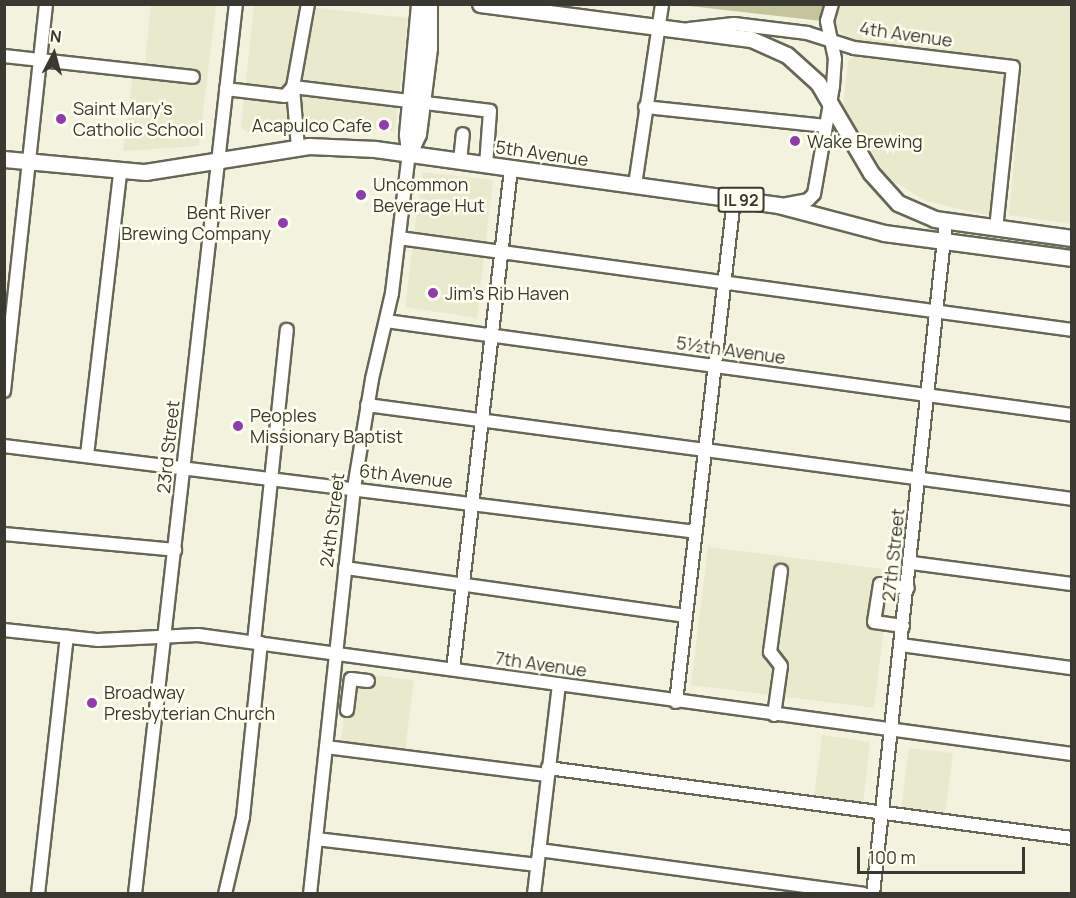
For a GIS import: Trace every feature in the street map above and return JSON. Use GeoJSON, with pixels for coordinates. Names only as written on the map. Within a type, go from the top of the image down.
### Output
{"type":"FeatureCollection","features":[{"type":"Feature","properties":{"kind":"main road","name":"24th Street"},"geometry":{"type":"LineString","coordinates":[[409,153],[418,134],[416,102],[419,4]]}},
{"type":"Feature","properties":{"kind":"main road","name":"24th Street"},"geometry":{"type":"LineString","coordinates":[[416,102],[429,4]]}},
{"type":"Feature","properties":{"kind":"main road"},"geometry":{"type":"LineString","coordinates":[[480,4],[653,24],[751,39],[788,55],[818,83],[882,188],[915,212],[946,220],[1071,238]]}},
{"type":"Feature","properties":{"kind":"main road","name":"5th Avenue"},"geometry":{"type":"LineString","coordinates":[[4,159],[120,172],[165,171],[298,148],[331,145],[409,153],[778,205],[874,231],[1071,258]]}},
{"type":"Feature","properties":{"kind":"street"},"geometry":{"type":"LineString","coordinates":[[4,391],[46,4]]}},
{"type":"Feature","properties":{"kind":"street","name":"23rd Street"},"geometry":{"type":"LineString","coordinates":[[135,894],[236,4]]}},
{"type":"Feature","properties":{"kind":"street"},"geometry":{"type":"LineString","coordinates":[[298,148],[293,87],[308,4]]}},
{"type":"Feature","properties":{"kind":"street"},"geometry":{"type":"LineString","coordinates":[[635,185],[653,24],[662,4]]}},
{"type":"Feature","properties":{"kind":"street"},"geometry":{"type":"LineString","coordinates":[[778,205],[812,198],[830,104],[835,59],[827,21],[832,4]]}},
{"type":"Feature","properties":{"kind":"street","name":"4th Avenue"},"geometry":{"type":"LineString","coordinates":[[689,29],[734,24],[807,33],[854,48],[1013,67],[996,228]]}},
{"type":"Feature","properties":{"kind":"street"},"geometry":{"type":"LineString","coordinates":[[4,56],[193,77]]}},
{"type":"Feature","properties":{"kind":"street"},"geometry":{"type":"LineString","coordinates":[[226,89],[285,96],[293,87]]}},
{"type":"Feature","properties":{"kind":"street"},"geometry":{"type":"LineString","coordinates":[[293,87],[490,111],[486,165]]}},
{"type":"Feature","properties":{"kind":"street"},"geometry":{"type":"LineString","coordinates":[[645,107],[825,126]]}},
{"type":"Feature","properties":{"kind":"street"},"geometry":{"type":"LineString","coordinates":[[460,161],[463,134]]}},
{"type":"Feature","properties":{"kind":"street","name":"24th Street"},"geometry":{"type":"LineString","coordinates":[[310,894],[354,488],[367,405],[386,321],[409,153]]}},
{"type":"Feature","properties":{"kind":"street"},"geometry":{"type":"LineString","coordinates":[[453,669],[484,420],[511,169]]}},
{"type":"Feature","properties":{"kind":"street"},"geometry":{"type":"LineString","coordinates":[[87,455],[120,172]]}},
{"type":"Feature","properties":{"kind":"street"},"geometry":{"type":"LineString","coordinates":[[676,702],[705,449],[717,366],[734,199]]}},
{"type":"Feature","properties":{"kind":"street","name":"27th Street"},"geometry":{"type":"LineString","coordinates":[[873,894],[912,563],[918,479],[946,220]]}},
{"type":"Feature","properties":{"kind":"street"},"geometry":{"type":"LineString","coordinates":[[399,238],[1071,330]]}},
{"type":"Feature","properties":{"kind":"street"},"geometry":{"type":"LineString","coordinates":[[4,265],[18,266]]}},
{"type":"Feature","properties":{"kind":"street","name":"5½th Avenue"},"geometry":{"type":"LineString","coordinates":[[386,321],[1071,415]]}},
{"type":"Feature","properties":{"kind":"street"},"geometry":{"type":"LineString","coordinates":[[225,894],[240,835],[287,330]]}},
{"type":"Feature","properties":{"kind":"street"},"geometry":{"type":"LineString","coordinates":[[367,405],[1071,499]]}},
{"type":"Feature","properties":{"kind":"street","name":"6th Avenue"},"geometry":{"type":"LineString","coordinates":[[4,446],[474,502],[696,532]]}},
{"type":"Feature","properties":{"kind":"street"},"geometry":{"type":"LineString","coordinates":[[4,534],[175,550]]}},
{"type":"Feature","properties":{"kind":"street"},"geometry":{"type":"LineString","coordinates":[[912,563],[1071,584]]}},
{"type":"Feature","properties":{"kind":"street"},"geometry":{"type":"LineString","coordinates":[[345,568],[464,588],[686,616]]}},
{"type":"Feature","properties":{"kind":"street"},"geometry":{"type":"LineString","coordinates":[[774,715],[781,666],[770,652],[781,571]]}},
{"type":"Feature","properties":{"kind":"street"},"geometry":{"type":"LineString","coordinates":[[903,626],[874,622],[880,584],[908,588]]}},
{"type":"Feature","properties":{"kind":"street","name":"7th Avenue"},"geometry":{"type":"LineString","coordinates":[[4,630],[67,637],[126,640],[164,635],[257,643],[676,702],[1071,754]]}},
{"type":"Feature","properties":{"kind":"street"},"geometry":{"type":"LineString","coordinates":[[38,894],[67,637]]}},
{"type":"Feature","properties":{"kind":"street"},"geometry":{"type":"LineString","coordinates":[[901,645],[1071,668]]}},
{"type":"Feature","properties":{"kind":"street"},"geometry":{"type":"LineString","coordinates":[[347,710],[351,679],[368,681]]}},
{"type":"Feature","properties":{"kind":"street"},"geometry":{"type":"LineString","coordinates":[[534,894],[559,684]]}},
{"type":"Feature","properties":{"kind":"street"},"geometry":{"type":"LineString","coordinates":[[326,747],[548,772],[1071,838]]}},
{"type":"Feature","properties":{"kind":"street"},"geometry":{"type":"LineString","coordinates":[[316,839],[537,865]]}},
{"type":"Feature","properties":{"kind":"street"},"geometry":{"type":"LineString","coordinates":[[539,850],[862,894]]}},
{"type":"Feature","properties":{"kind":"shaded area"},"geometry":{"type":"Polygon","coordinates":[[[672,4],[839,5],[831,22],[672,4]]]}},
{"type":"Feature","properties":{"kind":"shaded area"},"geometry":{"type":"Polygon","coordinates":[[[151,5],[216,5],[199,146],[123,151],[133,73],[144,74],[151,5]]]}},
{"type":"Feature","properties":{"kind":"shaded area"},"geometry":{"type":"Polygon","coordinates":[[[254,5],[291,5],[408,18],[395,132],[346,125],[302,126],[251,134],[241,128],[254,5]]]}},
{"type":"Feature","properties":{"kind":"shaded area"},"geometry":{"type":"Polygon","coordinates":[[[839,5],[1071,5],[1071,224],[1009,215],[1023,62],[850,41],[831,22],[839,5]]]}},
{"type":"Feature","properties":{"kind":"shaded area"},"geometry":{"type":"Polygon","coordinates":[[[857,55],[1004,73],[990,216],[926,201],[887,177],[843,107],[848,61],[857,55]]]}},
{"type":"Feature","properties":{"kind":"shaded area"},"geometry":{"type":"Polygon","coordinates":[[[422,172],[493,180],[477,318],[405,307],[422,172]]]}},
{"type":"Feature","properties":{"kind":"shaded area"},"geometry":{"type":"Polygon","coordinates":[[[708,547],[891,570],[874,708],[691,685],[708,547]]]}},
{"type":"Feature","properties":{"kind":"shaded area"},"geometry":{"type":"Polygon","coordinates":[[[348,672],[414,680],[405,751],[341,743],[348,672]]]}},
{"type":"Feature","properties":{"kind":"shaded area"},"geometry":{"type":"Polygon","coordinates":[[[822,735],[870,742],[863,804],[814,797],[822,735]]]}},
{"type":"Feature","properties":{"kind":"shaded area"},"geometry":{"type":"Polygon","coordinates":[[[909,748],[953,753],[945,814],[901,809],[909,748]]]}},
{"type":"Feature","properties":{"kind":"place","name":"Saint Mary's Catholic School"},"geometry":{"type":"Point","coordinates":[61,119]}},
{"type":"Feature","properties":{"kind":"place","name":"Acapulco Cafe"},"geometry":{"type":"Point","coordinates":[384,125]}},
{"type":"Feature","properties":{"kind":"place","name":"Wake Brewing"},"geometry":{"type":"Point","coordinates":[795,141]}},
{"type":"Feature","properties":{"kind":"place","name":"Uncommon Beverage Hut"},"geometry":{"type":"Point","coordinates":[361,195]}},
{"type":"Feature","properties":{"kind":"place","name":"Bent River Brewing Company"},"geometry":{"type":"Point","coordinates":[283,223]}},
{"type":"Feature","properties":{"kind":"place","name":"Jim's Rib Haven"},"geometry":{"type":"Point","coordinates":[433,293]}},
{"type":"Feature","properties":{"kind":"place","name":"Peoples Missionary Baptist"},"geometry":{"type":"Point","coordinates":[238,426]}},
{"type":"Feature","properties":{"kind":"place","name":"Broadway Presbyterian Church"},"geometry":{"type":"Point","coordinates":[92,703]}}]}
